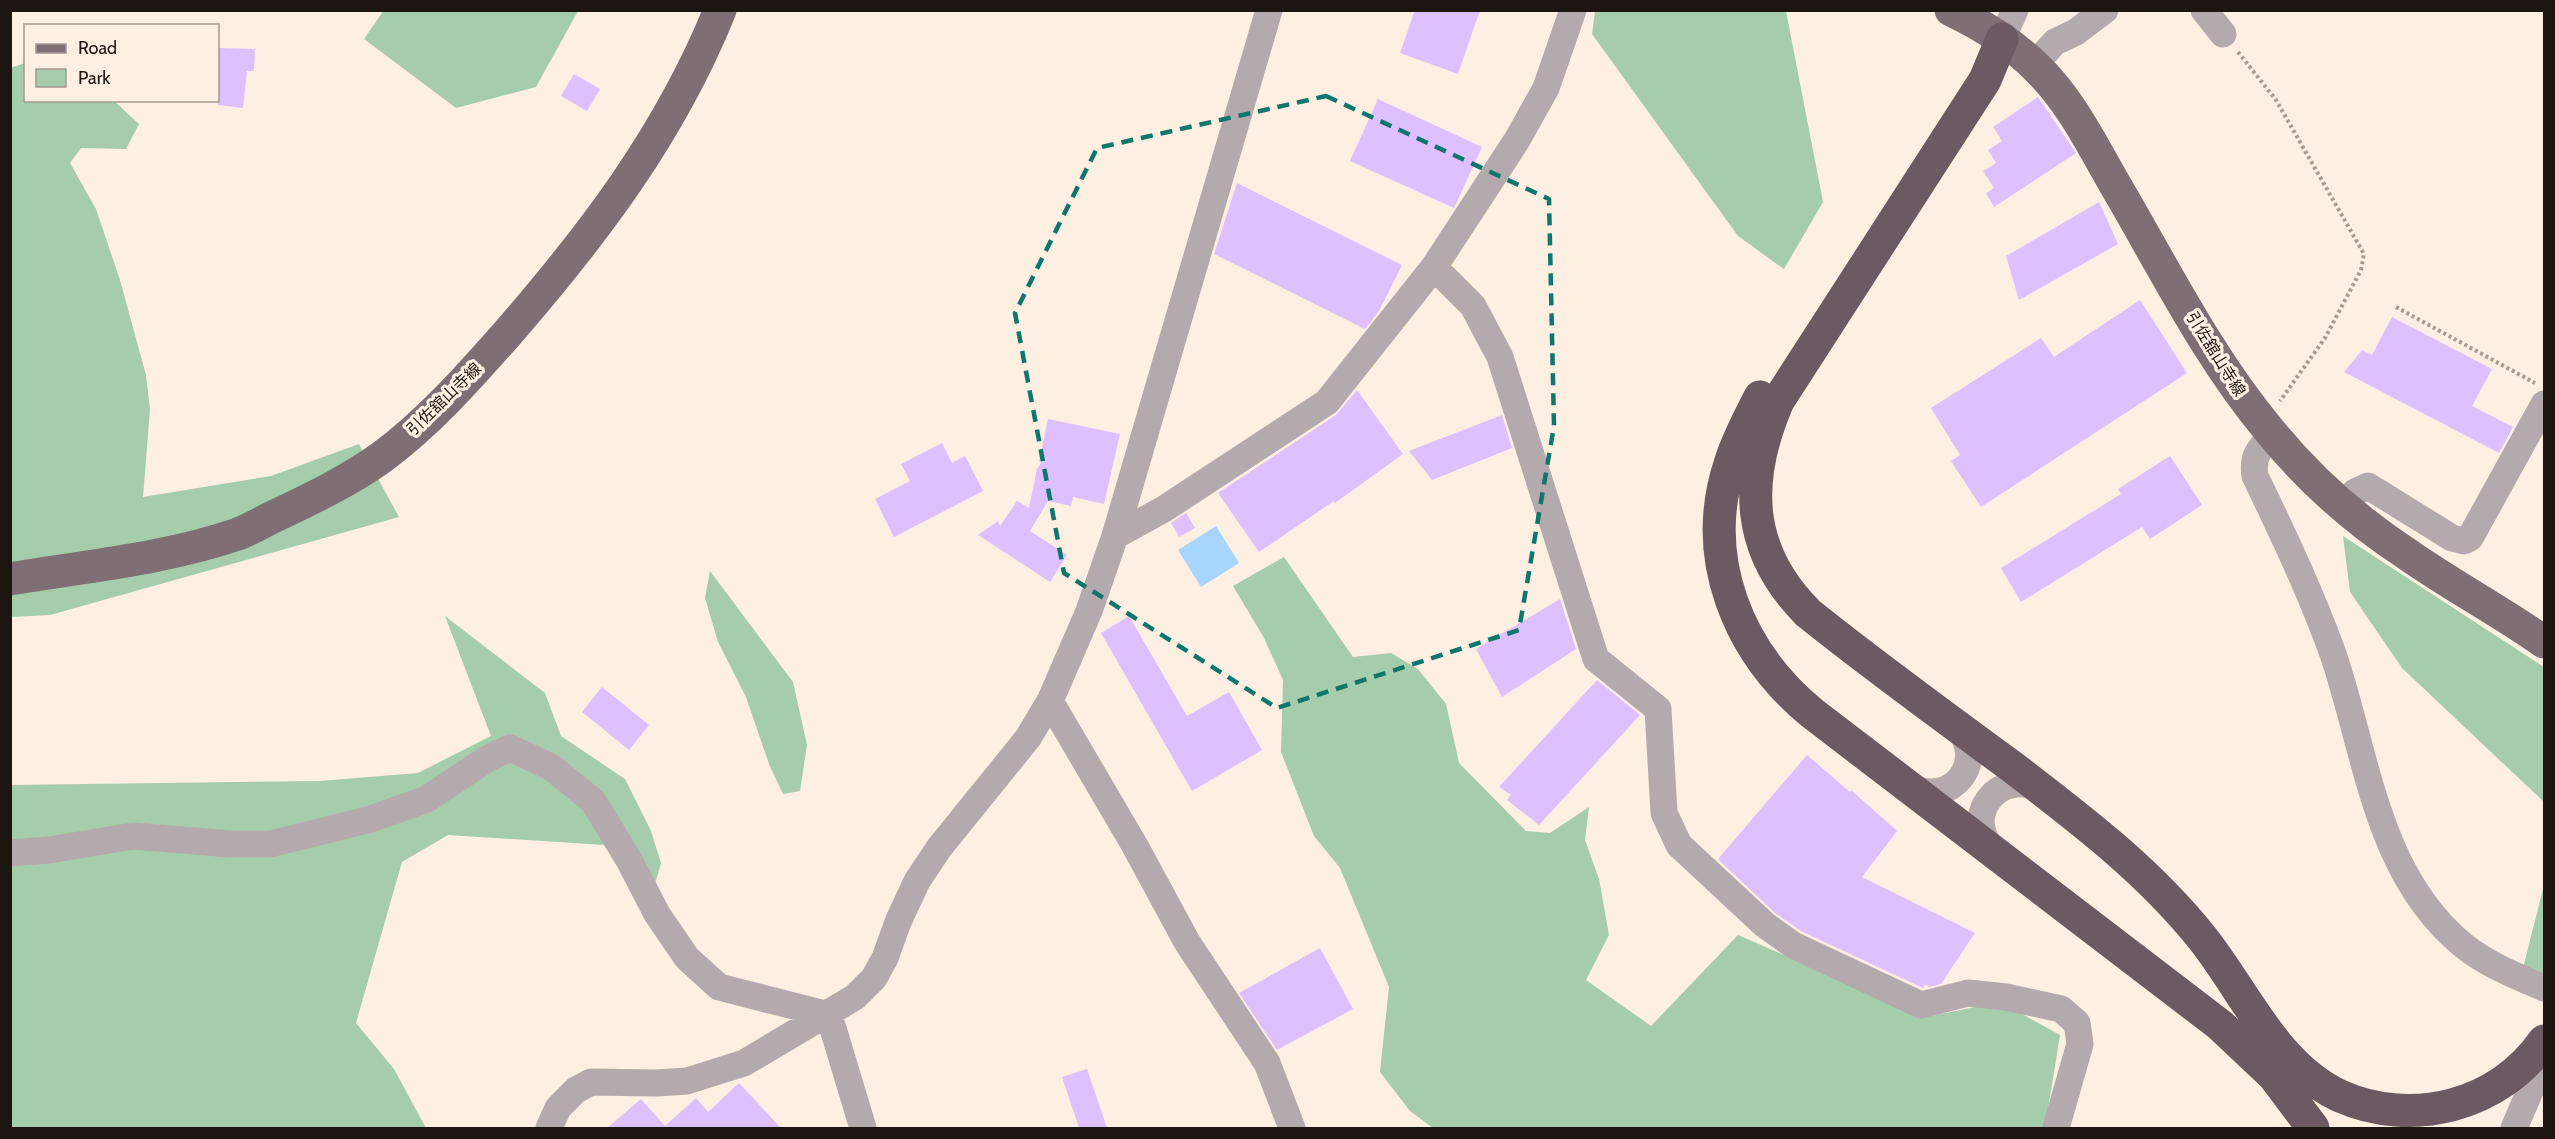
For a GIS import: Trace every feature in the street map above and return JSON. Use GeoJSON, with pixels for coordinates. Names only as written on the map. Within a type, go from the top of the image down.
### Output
{"type":"FeatureCollection","features":[{"type":"Feature","properties":{"kind":"highway"},"geometry":{"type":"LineString","coordinates":[[2008,25],[1985,80],[1778,401],[1761,445],[1754,488],[1758,528],[1781,583],[1794,599],[1824,626],[2093,829],[2151,881],[2203,939],[2286,1055],[2319,1084],[2359,1103],[2403,1111],[2447,1107],[2488,1091],[2507,1079],[2524,1065],[2544,1041]]}},
{"type":"Feature","properties":{"kind":"highway"},"geometry":{"type":"LineString","coordinates":[[2008,25],[1970,69],[1776,369],[1737,442],[1723,490],[1720,524],[1722,566],[1736,614],[1760,659],[1793,697],[2220,1025],[2274,1076],[2313,1128]]}},
{"type":"Feature","properties":{"kind":"main road","name":"引佐舘山寺線"},"geometry":{"type":"LineString","coordinates":[[10,579],[176,550],[238,533],[338,484],[384,455],[427,418],[483,361],[551,283],[614,202],[654,142],[720,10]]}},
{"type":"Feature","properties":{"kind":"main road","name":"引佐舘山寺線"},"geometry":{"type":"LineString","coordinates":[[1951,10],[2008,25],[2034,65],[2072,111],[2214,356],[2266,427],[2300,466],[2344,506],[2407,555],[2544,642]]}},
{"type":"Feature","properties":{"kind":"street"},"geometry":{"type":"LineString","coordinates":[[553,1118],[576,1090],[591,1082],[687,1081],[744,1063],[829,1015],[855,997],[874,978],[885,958],[898,922],[917,881],[939,848],[1028,738],[1050,700],[1089,611],[1115,536],[1269,10]]}},
{"type":"Feature","properties":{"kind":"street"},"geometry":{"type":"LineString","coordinates":[[1115,536],[1164,509],[1327,402],[1434,267],[1517,140],[1546,88],[1573,10]]}},
{"type":"Feature","properties":{"kind":"street"},"geometry":{"type":"LineString","coordinates":[[2034,65],[2055,42],[2076,32],[2105,10]]}},
{"type":"Feature","properties":{"kind":"street"},"geometry":{"type":"LineString","coordinates":[[2204,10],[2223,34]]}},
{"type":"Feature","properties":{"kind":"street"},"geometry":{"type":"LineString","coordinates":[[1434,267],[1473,306],[1500,357],[1596,660],[1658,709],[1664,813],[1679,845],[1765,925],[1793,945],[1921,1005],[1968,993],[2006,996],[2061,1009],[2077,1023],[2080,1044],[2056,1128]]}},
{"type":"Feature","properties":{"kind":"street"},"geometry":{"type":"LineString","coordinates":[[2344,506],[2355,492],[2368,486],[2452,538],[2464,541],[2470,538],[2544,404]]}},
{"type":"Feature","properties":{"kind":"street"},"geometry":{"type":"LineString","coordinates":[[2266,427],[2255,455],[2253,465],[2255,476],[2300,568],[2332,652],[2393,853],[2416,895],[2447,931],[2484,960],[2537,985]]}},
{"type":"Feature","properties":{"kind":"street"},"geometry":{"type":"LineString","coordinates":[[1050,700],[1135,846],[1187,942],[1267,1063],[1285,1104],[1292,1128]]}},
{"type":"Feature","properties":{"kind":"street"},"geometry":{"type":"LineString","coordinates":[[1907,785],[1916,790],[1936,793],[1946,790],[1961,778],[1969,759],[1969,749],[1966,739],[1953,723]]}},
{"type":"Feature","properties":{"kind":"street"},"geometry":{"type":"LineString","coordinates":[[10,853],[49,850],[133,836],[231,844],[270,844],[371,819],[427,799],[487,759],[510,748],[551,767],[593,801],[629,860],[657,914],[687,958],[719,987],[829,1015]]}},
{"type":"Feature","properties":{"kind":"street"},"geometry":{"type":"LineString","coordinates":[[1997,854],[1989,847],[1981,828],[1981,818],[1989,799],[1996,792],[2014,784],[2025,783],[2043,791]]}},
{"type":"Feature","properties":{"kind":"street"},"geometry":{"type":"LineString","coordinates":[[829,1015],[863,1128]]}},
{"type":"Feature","properties":{"kind":"street"},"geometry":{"type":"LineString","coordinates":[[2514,1128],[2544,1059]]}},
{"type":"Feature","properties":{"kind":"path"},"geometry":{"type":"LineString","coordinates":[[2223,34],[2276,100],[2364,254],[2361,270],[2325,338],[2274,408],[2266,427]]}},
{"type":"Feature","properties":{"kind":"path"},"geometry":{"type":"LineString","coordinates":[[2396,307],[2544,388]]}},
{"type":"Feature","properties":{"kind":"highlighted area"},"geometry":{"type":"Polygon","coordinates":[[[1326,96],[1549,199],[1554,426],[1519,630],[1277,708],[1064,573],[1015,313],[1097,148],[1326,96]]]}},
{"type":"Feature","properties":{"kind":"green space"},"geometry":{"type":"Polygon","coordinates":[[[384,10],[578,11],[536,87],[456,108],[364,39],[384,10]]]}},
{"type":"Feature","properties":{"kind":"green space"},"geometry":{"type":"Polygon","coordinates":[[[1595,11],[1786,11],[1823,202],[1784,269],[1738,236],[1592,34],[1595,11]]]}},
{"type":"Feature","properties":{"kind":"green space"},"geometry":{"type":"Polygon","coordinates":[[[24,63],[24,102],[115,102],[139,124],[126,149],[81,148],[70,163],[96,209],[120,280],[146,375],[150,410],[143,497],[271,476],[359,444],[399,517],[50,615],[11,617],[10,68],[24,63]]]}},
{"type":"Feature","properties":{"kind":"green space"},"geometry":{"type":"Polygon","coordinates":[[[2343,536],[2544,667],[2544,802],[2402,668],[2350,592],[2343,536]]]}},
{"type":"Feature","properties":{"kind":"green space"},"geometry":{"type":"Polygon","coordinates":[[[1284,557],[1353,657],[1391,653],[1418,669],[1446,704],[1459,763],[1526,831],[1550,833],[1589,807],[1585,840],[1599,879],[1609,935],[1586,980],[1651,1026],[1738,935],[1926,1017],[2000,1002],[2060,1035],[2045,1128],[1433,1128],[1410,1111],[1380,1072],[1389,987],[1340,868],[1314,836],[1281,752],[1283,680],[1264,638],[1233,586],[1284,557]]]}},
{"type":"Feature","properties":{"kind":"green space"},"geometry":{"type":"Polygon","coordinates":[[[710,571],[793,682],[807,745],[800,791],[783,794],[769,764],[746,697],[718,642],[705,598],[710,571]]]}},
{"type":"Feature","properties":{"kind":"green space"},"geometry":{"type":"Polygon","coordinates":[[[445,616],[545,693],[561,736],[625,779],[651,831],[661,863],[655,884],[604,845],[448,835],[402,862],[356,1023],[394,1069],[426,1128],[11,1128],[10,785],[320,781],[418,773],[491,736],[445,616]]]}},
{"type":"Feature","properties":{"kind":"green space"},"geometry":{"type":"Polygon","coordinates":[[[2544,885],[2544,973],[2523,968],[2544,885]]]}},
{"type":"Feature","properties":{"kind":"water"},"geometry":{"type":"Polygon","coordinates":[[[1216,526],[1239,563],[1201,587],[1178,550],[1216,526]]]}},
{"type":"Feature","properties":{"kind":"building"},"geometry":{"type":"Polygon","coordinates":[[[1415,10],[1480,10],[1458,74],[1400,53],[1415,10]]]}},
{"type":"Feature","properties":{"kind":"building"},"geometry":{"type":"Polygon","coordinates":[[[219,48],[255,49],[254,71],[247,71],[243,108],[218,105],[219,48]]]}},
{"type":"Feature","properties":{"kind":"building"},"geometry":{"type":"Polygon","coordinates":[[[574,74],[600,89],[587,111],[561,96],[574,74]]]}},
{"type":"Feature","properties":{"kind":"building"},"geometry":{"type":"Polygon","coordinates":[[[2038,97],[2076,153],[1994,207],[1986,193],[1994,188],[1983,171],[1996,163],[1988,150],[2002,141],[1993,127],[2038,97]]]}},
{"type":"Feature","properties":{"kind":"building"},"geometry":{"type":"Polygon","coordinates":[[[1378,99],[1482,147],[1454,208],[1350,161],[1378,99]]]}},
{"type":"Feature","properties":{"kind":"building"},"geometry":{"type":"Polygon","coordinates":[[[1237,183],[1402,265],[1379,311],[1365,329],[1214,254],[1237,183]]]}},
{"type":"Feature","properties":{"kind":"building"},"geometry":{"type":"Polygon","coordinates":[[[2099,202],[2118,244],[2019,300],[2006,256],[2099,202]]]}},
{"type":"Feature","properties":{"kind":"building"},"geometry":{"type":"Polygon","coordinates":[[[2140,300],[2187,373],[1981,507],[1951,461],[1960,455],[1931,408],[2041,338],[2054,357],[2140,300]]]}},
{"type":"Feature","properties":{"kind":"building"},"geometry":{"type":"Polygon","coordinates":[[[2392,317],[2492,369],[2472,406],[2513,427],[2499,453],[2344,372],[2362,350],[2372,355],[2392,317]]]}},
{"type":"Feature","properties":{"kind":"building"},"geometry":{"type":"Polygon","coordinates":[[[1357,390],[1403,454],[1335,503],[1334,501],[1259,552],[1218,493],[1336,415],[1357,390]]]}},
{"type":"Feature","properties":{"kind":"building"},"geometry":{"type":"Polygon","coordinates":[[[1502,415],[1512,448],[1432,480],[1409,451],[1502,415]]]}},
{"type":"Feature","properties":{"kind":"building"},"geometry":{"type":"Polygon","coordinates":[[[1048,419],[1120,434],[1104,504],[1073,497],[1071,506],[1048,501],[1030,531],[1067,555],[1050,582],[978,535],[998,521],[1000,526],[1017,501],[1029,508],[1037,469],[1043,460],[1039,462],[1048,419]]]}},
{"type":"Feature","properties":{"kind":"building"},"geometry":{"type":"Polygon","coordinates":[[[942,443],[952,463],[965,456],[983,491],[894,537],[875,499],[910,481],[901,464],[942,443]]]}},
{"type":"Feature","properties":{"kind":"building"},"geometry":{"type":"Polygon","coordinates":[[[2170,456],[2202,505],[2150,539],[2142,527],[2021,602],[2001,568],[2121,494],[2118,489],[2170,456]]]}},
{"type":"Feature","properties":{"kind":"building"},"geometry":{"type":"Polygon","coordinates":[[[1186,513],[1195,528],[1179,537],[1171,523],[1186,513]]]}},
{"type":"Feature","properties":{"kind":"building"},"geometry":{"type":"Polygon","coordinates":[[[1560,599],[1576,649],[1502,697],[1476,649],[1560,599]]]}},
{"type":"Feature","properties":{"kind":"building"},"geometry":{"type":"Polygon","coordinates":[[[1129,616],[1187,716],[1229,692],[1262,750],[1192,791],[1101,633],[1129,616]]]}},
{"type":"Feature","properties":{"kind":"building"},"geometry":{"type":"Polygon","coordinates":[[[1597,680],[1640,715],[1539,825],[1507,800],[1511,795],[1499,787],[1597,680]]]}},
{"type":"Feature","properties":{"kind":"building"},"geometry":{"type":"Polygon","coordinates":[[[602,687],[649,725],[629,750],[582,712],[602,687]]]}},
{"type":"Feature","properties":{"kind":"building"},"geometry":{"type":"Polygon","coordinates":[[[1807,755],[1897,831],[1862,877],[1975,933],[1941,984],[1929,987],[1925,984],[1923,988],[1801,931],[1775,913],[1718,859],[1807,755]]]}},
{"type":"Feature","properties":{"kind":"building"},"geometry":{"type":"Polygon","coordinates":[[[1320,948],[1353,1009],[1277,1050],[1239,993],[1320,948]]]}},
{"type":"Feature","properties":{"kind":"building"},"geometry":{"type":"Polygon","coordinates":[[[1087,1069],[1107,1128],[1079,1128],[1062,1077],[1087,1069]]]}},
{"type":"Feature","properties":{"kind":"building"},"geometry":{"type":"Polygon","coordinates":[[[739,1083],[781,1128],[607,1128],[641,1099],[665,1126],[696,1098],[708,1112],[739,1083]]]}}]}
